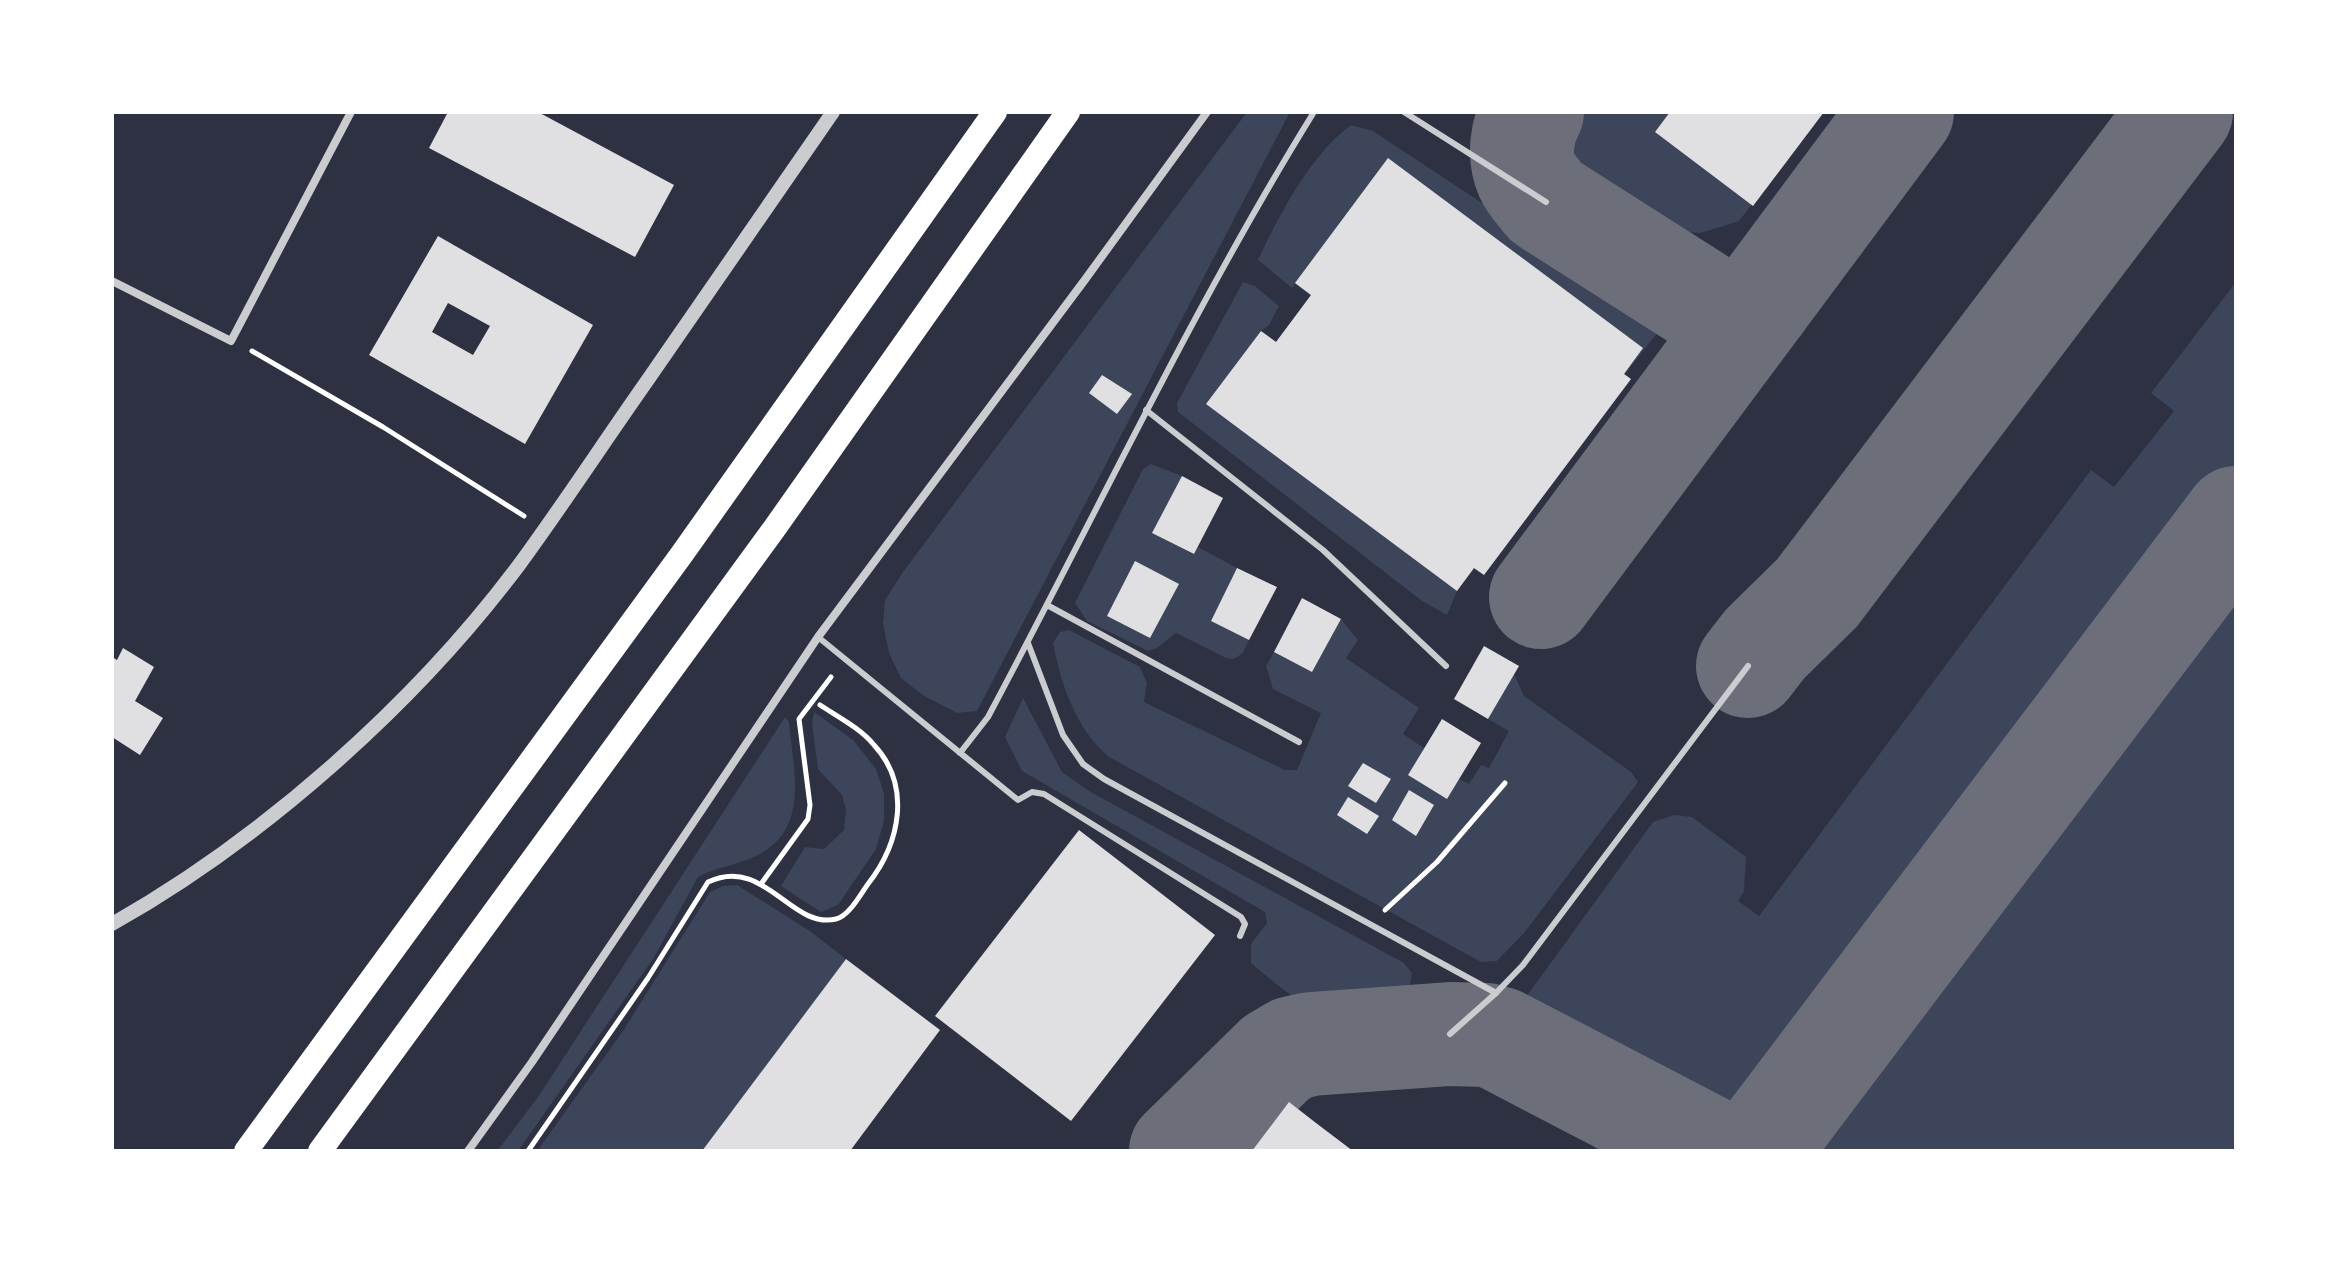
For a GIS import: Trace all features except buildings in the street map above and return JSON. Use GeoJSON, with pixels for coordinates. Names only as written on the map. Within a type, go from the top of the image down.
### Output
{"type":"FeatureCollection","features":[{"type":"Feature","properties":{"kind":"highway"},"geometry":{"type":"LineString","coordinates":[[246,1151],[691,541],[995,112]]}},
{"type":"Feature","properties":{"kind":"highway"},"geometry":{"type":"LineString","coordinates":[[320,1151],[774,529],[1068,112]]}},
{"type":"Feature","properties":{"kind":"street"},"geometry":{"type":"LineString","coordinates":[[112,281],[231,341],[351,112]]}},
{"type":"Feature","properties":{"kind":"street"},"geometry":{"type":"LineString","coordinates":[[112,924],[211,861],[292,800],[330,768],[451,646],[517,567],[833,112]]}},
{"type":"Feature","properties":{"kind":"street"},"geometry":{"type":"LineString","coordinates":[[468,1151],[532,1062],[818,637],[1207,112]]}},
{"type":"Feature","properties":{"kind":"lane"},"geometry":{"type":"LineString","coordinates":[[960,753],[988,717],[1146,410],[1314,112]]}},
{"type":"Feature","properties":{"kind":"lane"},"geometry":{"type":"LineString","coordinates":[[1404,112],[1546,202]]}},
{"type":"Feature","properties":{"kind":"lane"},"geometry":{"type":"LineString","coordinates":[[1146,410],[1323,550],[1446,666]]}},
{"type":"Feature","properties":{"kind":"lane"},"geometry":{"type":"LineString","coordinates":[[1047,605],[1299,742]]}},
{"type":"Feature","properties":{"kind":"lane"},"geometry":{"type":"LineString","coordinates":[[818,637],[1018,800],[1032,792],[1044,794],[1241,917],[1245,924],[1240,936]]}},
{"type":"Feature","properties":{"kind":"lane"},"geometry":{"type":"LineString","coordinates":[[1028,643],[1063,735],[1083,764],[1104,779],[1496,993]]}},
{"type":"Feature","properties":{"kind":"lane"},"geometry":{"type":"LineString","coordinates":[[1450,1034],[1523,965],[1748,666]]}},
{"type":"Feature","properties":{"kind":"path"},"geometry":{"type":"LineString","coordinates":[[231,341],[383,427],[524,516]]}},
{"type":"Feature","properties":{"kind":"path"},"geometry":{"type":"LineString","coordinates":[[761,884],[810,812],[799,719],[845,659]]}},
{"type":"Feature","properties":{"kind":"path"},"geometry":{"type":"LineString","coordinates":[[528,1151],[648,978],[708,882],[734,874],[761,884],[811,917],[839,919],[882,866],[898,815],[897,785],[891,769],[872,742],[820,705]]}},
{"type":"Feature","properties":{"kind":"path"},"geometry":{"type":"LineString","coordinates":[[1368,924],[1437,862],[1505,783]]}},
{"type":"Feature","properties":{"kind":"shaded area"},"geometry":{"type":"Polygon","coordinates":[[[1247,112],[1290,112],[977,711],[957,713],[924,696],[901,678],[889,653],[883,624],[885,600],[1247,112]]]}},
{"type":"Feature","properties":{"kind":"shaded area"},"geometry":{"type":"Polygon","coordinates":[[[1569,112],[1824,112],[1739,221],[1701,233],[1667,231],[1639,219],[1577,172],[1564,145],[1569,112]]]}},
{"type":"Feature","properties":{"kind":"shaded area"},"geometry":{"type":"Polygon","coordinates":[[[1351,125],[1373,131],[1661,321],[1658,332],[1625,374],[1631,379],[1484,575],[1474,569],[1457,591],[1447,615],[1422,601],[1178,412],[1177,403],[1243,282],[1255,286],[1279,306],[1269,325],[1261,331],[1276,342],[1311,296],[1295,284],[1292,288],[1258,260],[1286,205],[1310,169],[1336,137],[1351,125]]]}},
{"type":"Feature","properties":{"kind":"shaded area"},"geometry":{"type":"Polygon","coordinates":[[[2236,282],[2236,482],[1732,1135],[1718,1134],[1497,1017],[1518,1008],[1653,822],[1674,815],[1692,817],[1746,857],[1744,891],[1738,901],[1759,916],[2091,470],[2114,487],[2174,411],[2151,393],[2236,282]]]}},
{"type":"Feature","properties":{"kind":"shaded area"},"geometry":{"type":"Polygon","coordinates":[[[1151,464],[1182,476],[1153,533],[1193,554],[1198,547],[1237,568],[1211,621],[1249,640],[1243,653],[1234,659],[1176,633],[1148,651],[1087,621],[1075,603],[1143,469],[1151,464]]]}},
{"type":"Feature","properties":{"kind":"shaded area"},"geometry":{"type":"Polygon","coordinates":[[[2236,559],[2236,1151],[1795,1151],[2236,559]]]}},
{"type":"Feature","properties":{"kind":"shaded area"},"geometry":{"type":"Polygon","coordinates":[[[1341,619],[1358,640],[1346,658],[1419,708],[1403,734],[1424,748],[1409,775],[1447,798],[1459,779],[1469,784],[1481,765],[1489,768],[1509,731],[1488,719],[1514,674],[1524,696],[1631,772],[1638,782],[1525,932],[1497,961],[1481,962],[1109,757],[1078,719],[1060,674],[1053,643],[1060,632],[1069,630],[1140,667],[1147,683],[1144,702],[1285,770],[1297,770],[1321,713],[1273,689],[1266,666],[1274,652],[1312,671],[1341,619]]]}},
{"type":"Feature","properties":{"kind":"shaded area"},"geometry":{"type":"Polygon","coordinates":[[[1023,698],[1062,772],[1089,791],[1404,963],[1412,973],[1408,996],[1394,1012],[1350,1016],[1316,1009],[1286,991],[1251,963],[1251,944],[1267,923],[1265,912],[1022,771],[1005,737],[1023,698]]]}},
{"type":"Feature","properties":{"kind":"shaded area"},"geometry":{"type":"Polygon","coordinates":[[[814,712],[853,740],[876,769],[884,793],[884,821],[876,849],[838,905],[821,912],[781,886],[805,847],[824,849],[844,830],[846,810],[842,795],[818,769],[812,723],[814,712]]]}},
{"type":"Feature","properties":{"kind":"shaded area"},"geometry":{"type":"Polygon","coordinates":[[[785,717],[789,722],[795,797],[785,831],[773,845],[756,856],[698,877],[653,959],[518,1151],[497,1151],[538,1097],[785,717]]]}},
{"type":"Feature","properties":{"kind":"shaded area"},"geometry":{"type":"Polygon","coordinates":[[[737,885],[810,931],[846,959],[702,1151],[537,1151],[623,1031],[710,892],[723,886],[737,885]]]}},
{"type":"Feature","properties":{"kind":"shaded area"},"geometry":{"type":"Polygon","coordinates":[[[1633,1128],[1674,1151],[1592,1151],[1617,1133],[1633,1128]]]}},
{"type":"Feature","properties":{"kind":"taxiway"},"geometry":{"type":"LineString","coordinates":[[1532,112],[1524,135],[1524,168],[1546,202],[1717,311],[1735,313],[1760,303]]}},
{"type":"Feature","properties":{"kind":"taxiway"},"geometry":{"type":"LineString","coordinates":[[1541,597],[1902,112]]}},
{"type":"Feature","properties":{"kind":"taxiway"},"geometry":{"type":"LineString","coordinates":[[1748,666],[1765,644],[1817,593],[2181,112]]}},
{"type":"Feature","properties":{"kind":"taxiway"},"geometry":{"type":"LineString","coordinates":[[1757,1151],[2236,518]]}},
{"type":"Feature","properties":{"kind":"taxiway"},"geometry":{"type":"LineString","coordinates":[[1181,1151],[1276,1058],[1293,1048],[1450,1034],[1486,1035],[1500,1039],[1715,1151]]}}]}
